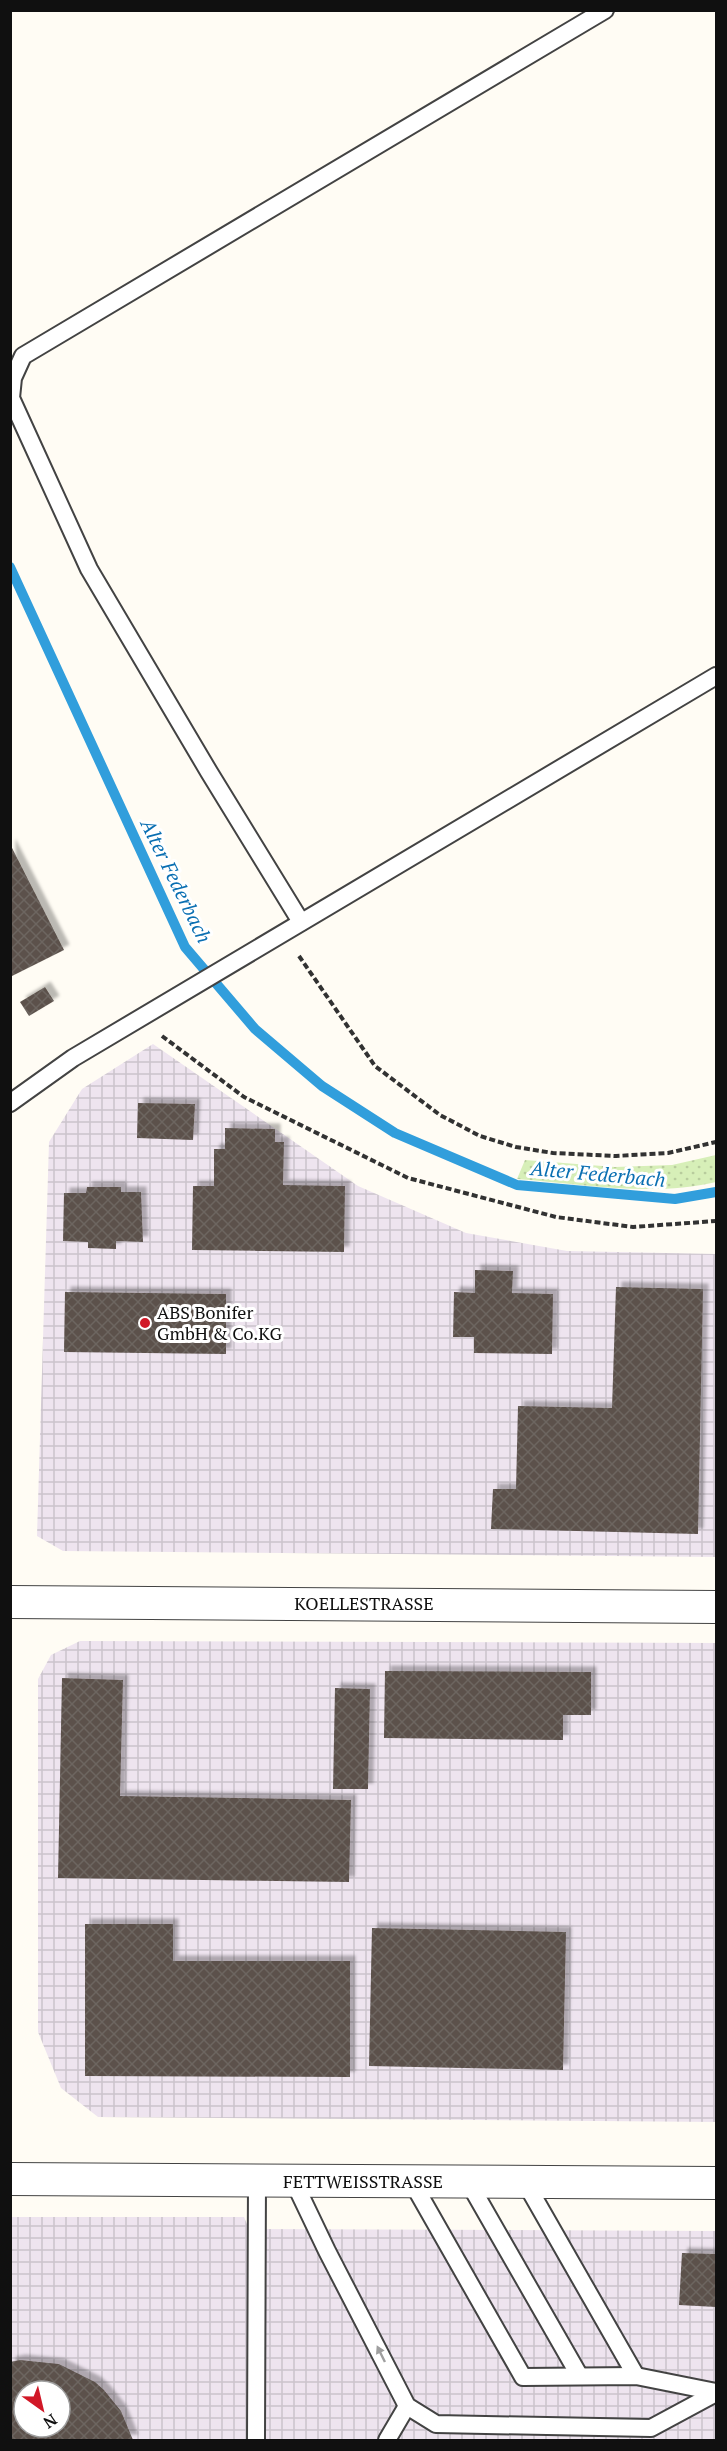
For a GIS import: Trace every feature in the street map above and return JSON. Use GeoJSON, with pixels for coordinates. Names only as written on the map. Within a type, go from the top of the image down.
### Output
{"type":"FeatureCollection","features":[{"type":"Feature","properties":{"kind":"street","name":"KOELLESTRASSE"},"geometry":{"type":"LineString","coordinates":[[10,1602],[717,1607]]}},
{"type":"Feature","properties":{"kind":"street","name":"FETTWEISSTRASSE"},"geometry":{"type":"LineString","coordinates":[[10,2179],[717,2183]]}},
{"type":"Feature","properties":{"kind":"lane"},"geometry":{"type":"LineString","coordinates":[[301,922],[89,569],[11,398],[13,378],[23,356],[605,10]]}},
{"type":"Feature","properties":{"kind":"lane"},"geometry":{"type":"LineString","coordinates":[[10,1103],[73,1058],[152,1010],[717,676]]}},
{"type":"Feature","properties":{"kind":"lane"},"geometry":{"type":"LineString","coordinates":[[256,2440],[257,2181]]}},
{"type":"Feature","properties":{"kind":"lane"},"geometry":{"type":"LineString","coordinates":[[294,2182],[407,2406],[436,2424],[651,2428],[717,2392]]}},
{"type":"Feature","properties":{"kind":"lane"},"geometry":{"type":"LineString","coordinates":[[412,2182],[523,2377],[636,2376],[717,2392]]}},
{"type":"Feature","properties":{"kind":"lane"},"geometry":{"type":"LineString","coordinates":[[525,2182],[636,2376]]}},
{"type":"Feature","properties":{"kind":"lane"},"geometry":{"type":"LineString","coordinates":[[469,2183],[579,2376]]}},
{"type":"Feature","properties":{"kind":"lane"},"geometry":{"type":"LineString","coordinates":[[387,2440],[407,2406]]}},
{"type":"Feature","properties":{"kind":"path"},"geometry":{"type":"LineString","coordinates":[[284,933],[375,1066],[440,1116],[480,1136],[516,1147],[553,1154],[616,1156],[668,1153],[717,1142]]}},
{"type":"Feature","properties":{"kind":"path"},"geometry":{"type":"LineString","coordinates":[[152,1010],[165,1040],[244,1097],[408,1178],[556,1218],[633,1227],[717,1221]]}},
{"type":"Feature","properties":{"kind":"shaded area"},"geometry":{"type":"Polygon","coordinates":[[[153,1044],[358,1186],[466,1233],[567,1251],[716,1254],[716,1557],[63,1551],[37,1536],[49,1142],[82,1089],[153,1044]]]}},
{"type":"Feature","properties":{"kind":"shaded area"},"geometry":{"type":"Polygon","coordinates":[[[80,1641],[716,1643],[716,2122],[98,2117],[61,2088],[38,2032],[38,1679],[51,1655],[80,1641]]]}},
{"type":"Feature","properties":{"kind":"shaded area"},"geometry":{"type":"Polygon","coordinates":[[[11,2217],[244,2217],[249,2229],[716,2231],[716,2440],[11,2440],[11,2217]]]}},
{"type":"Feature","properties":{"kind":"green space"},"geometry":{"type":"Polygon","coordinates":[[[716,1155],[716,1182],[692,1186],[667,1189],[617,1188],[517,1179],[525,1160],[615,1167],[672,1165],[716,1155]]]}},
{"type":"Feature","properties":{"kind":"building"},"geometry":{"type":"Polygon","coordinates":[[[10,844],[64,950],[10,977],[10,844]]]}},
{"type":"Feature","properties":{"kind":"building"},"geometry":{"type":"Polygon","coordinates":[[[45,987],[54,1001],[29,1016],[20,1002],[45,987]]]}},
{"type":"Feature","properties":{"kind":"building"},"geometry":{"type":"Polygon","coordinates":[[[138,1103],[195,1104],[193,1140],[137,1138],[138,1103]]]}},
{"type":"Feature","properties":{"kind":"building"},"geometry":{"type":"Polygon","coordinates":[[[225,1128],[275,1129],[275,1142],[284,1142],[283,1185],[345,1186],[344,1252],[192,1250],[193,1186],[214,1186],[214,1149],[225,1149],[225,1128]]]}},
{"type":"Feature","properties":{"kind":"building"},"geometry":{"type":"Polygon","coordinates":[[[87,1187],[121,1187],[121,1192],[141,1192],[143,1242],[116,1241],[116,1249],[88,1248],[88,1242],[63,1241],[64,1193],[86,1193],[87,1187]]]}},
{"type":"Feature","properties":{"kind":"building"},"geometry":{"type":"Polygon","coordinates":[[[475,1270],[513,1271],[512,1293],[553,1294],[552,1354],[474,1353],[474,1337],[453,1337],[454,1292],[475,1293],[475,1270]]]}},
{"type":"Feature","properties":{"kind":"building"},"geometry":{"type":"Polygon","coordinates":[[[616,1287],[703,1289],[698,1534],[491,1529],[493,1489],[516,1489],[518,1406],[612,1408],[616,1287]]]}},
{"type":"Feature","properties":{"kind":"building","name":"ABS Bonifer GmbH & Co.KG"},"geometry":{"type":"Polygon","coordinates":[[[65,1292],[226,1294],[226,1354],[64,1352],[65,1292]]]}},
{"type":"Feature","properties":{"kind":"building"},"geometry":{"type":"Polygon","coordinates":[[[385,1671],[591,1672],[591,1715],[563,1715],[563,1740],[384,1738],[385,1671]]]}},
{"type":"Feature","properties":{"kind":"building"},"geometry":{"type":"Polygon","coordinates":[[[62,1678],[123,1680],[120,1796],[351,1800],[349,1882],[58,1878],[62,1678]]]}},
{"type":"Feature","properties":{"kind":"building"},"geometry":{"type":"Polygon","coordinates":[[[335,1688],[370,1689],[368,1789],[333,1789],[335,1688]]]}},
{"type":"Feature","properties":{"kind":"building"},"geometry":{"type":"Polygon","coordinates":[[[85,1924],[173,1924],[173,1961],[350,1961],[350,2077],[85,2076],[85,1924]]]}},
{"type":"Feature","properties":{"kind":"building"},"geometry":{"type":"Polygon","coordinates":[[[372,1928],[566,1932],[563,2070],[369,2066],[372,1928]]]}},
{"type":"Feature","properties":{"kind":"building"},"geometry":{"type":"Polygon","coordinates":[[[682,2253],[716,2254],[716,2307],[679,2305],[682,2253]]]}},
{"type":"Feature","properties":{"kind":"building"},"geometry":{"type":"Polygon","coordinates":[[[20,2360],[59,2364],[95,2382],[121,2411],[133,2440],[10,2440],[10,2362],[20,2360]]]}},
{"type":"Feature","properties":{"kind":"waterway","name":"Alter Federbach"},"geometry":{"type":"LineString","coordinates":[[10,567],[185,947],[255,1029],[322,1086],[395,1133],[517,1185],[675,1199],[716,1192]]}},
{"type":"Feature","properties":{"kind":"place","name":"ABS Bonifer GmbH & Co.KG"},"geometry":{"type":"Point","coordinates":[145,1323]}}]}
